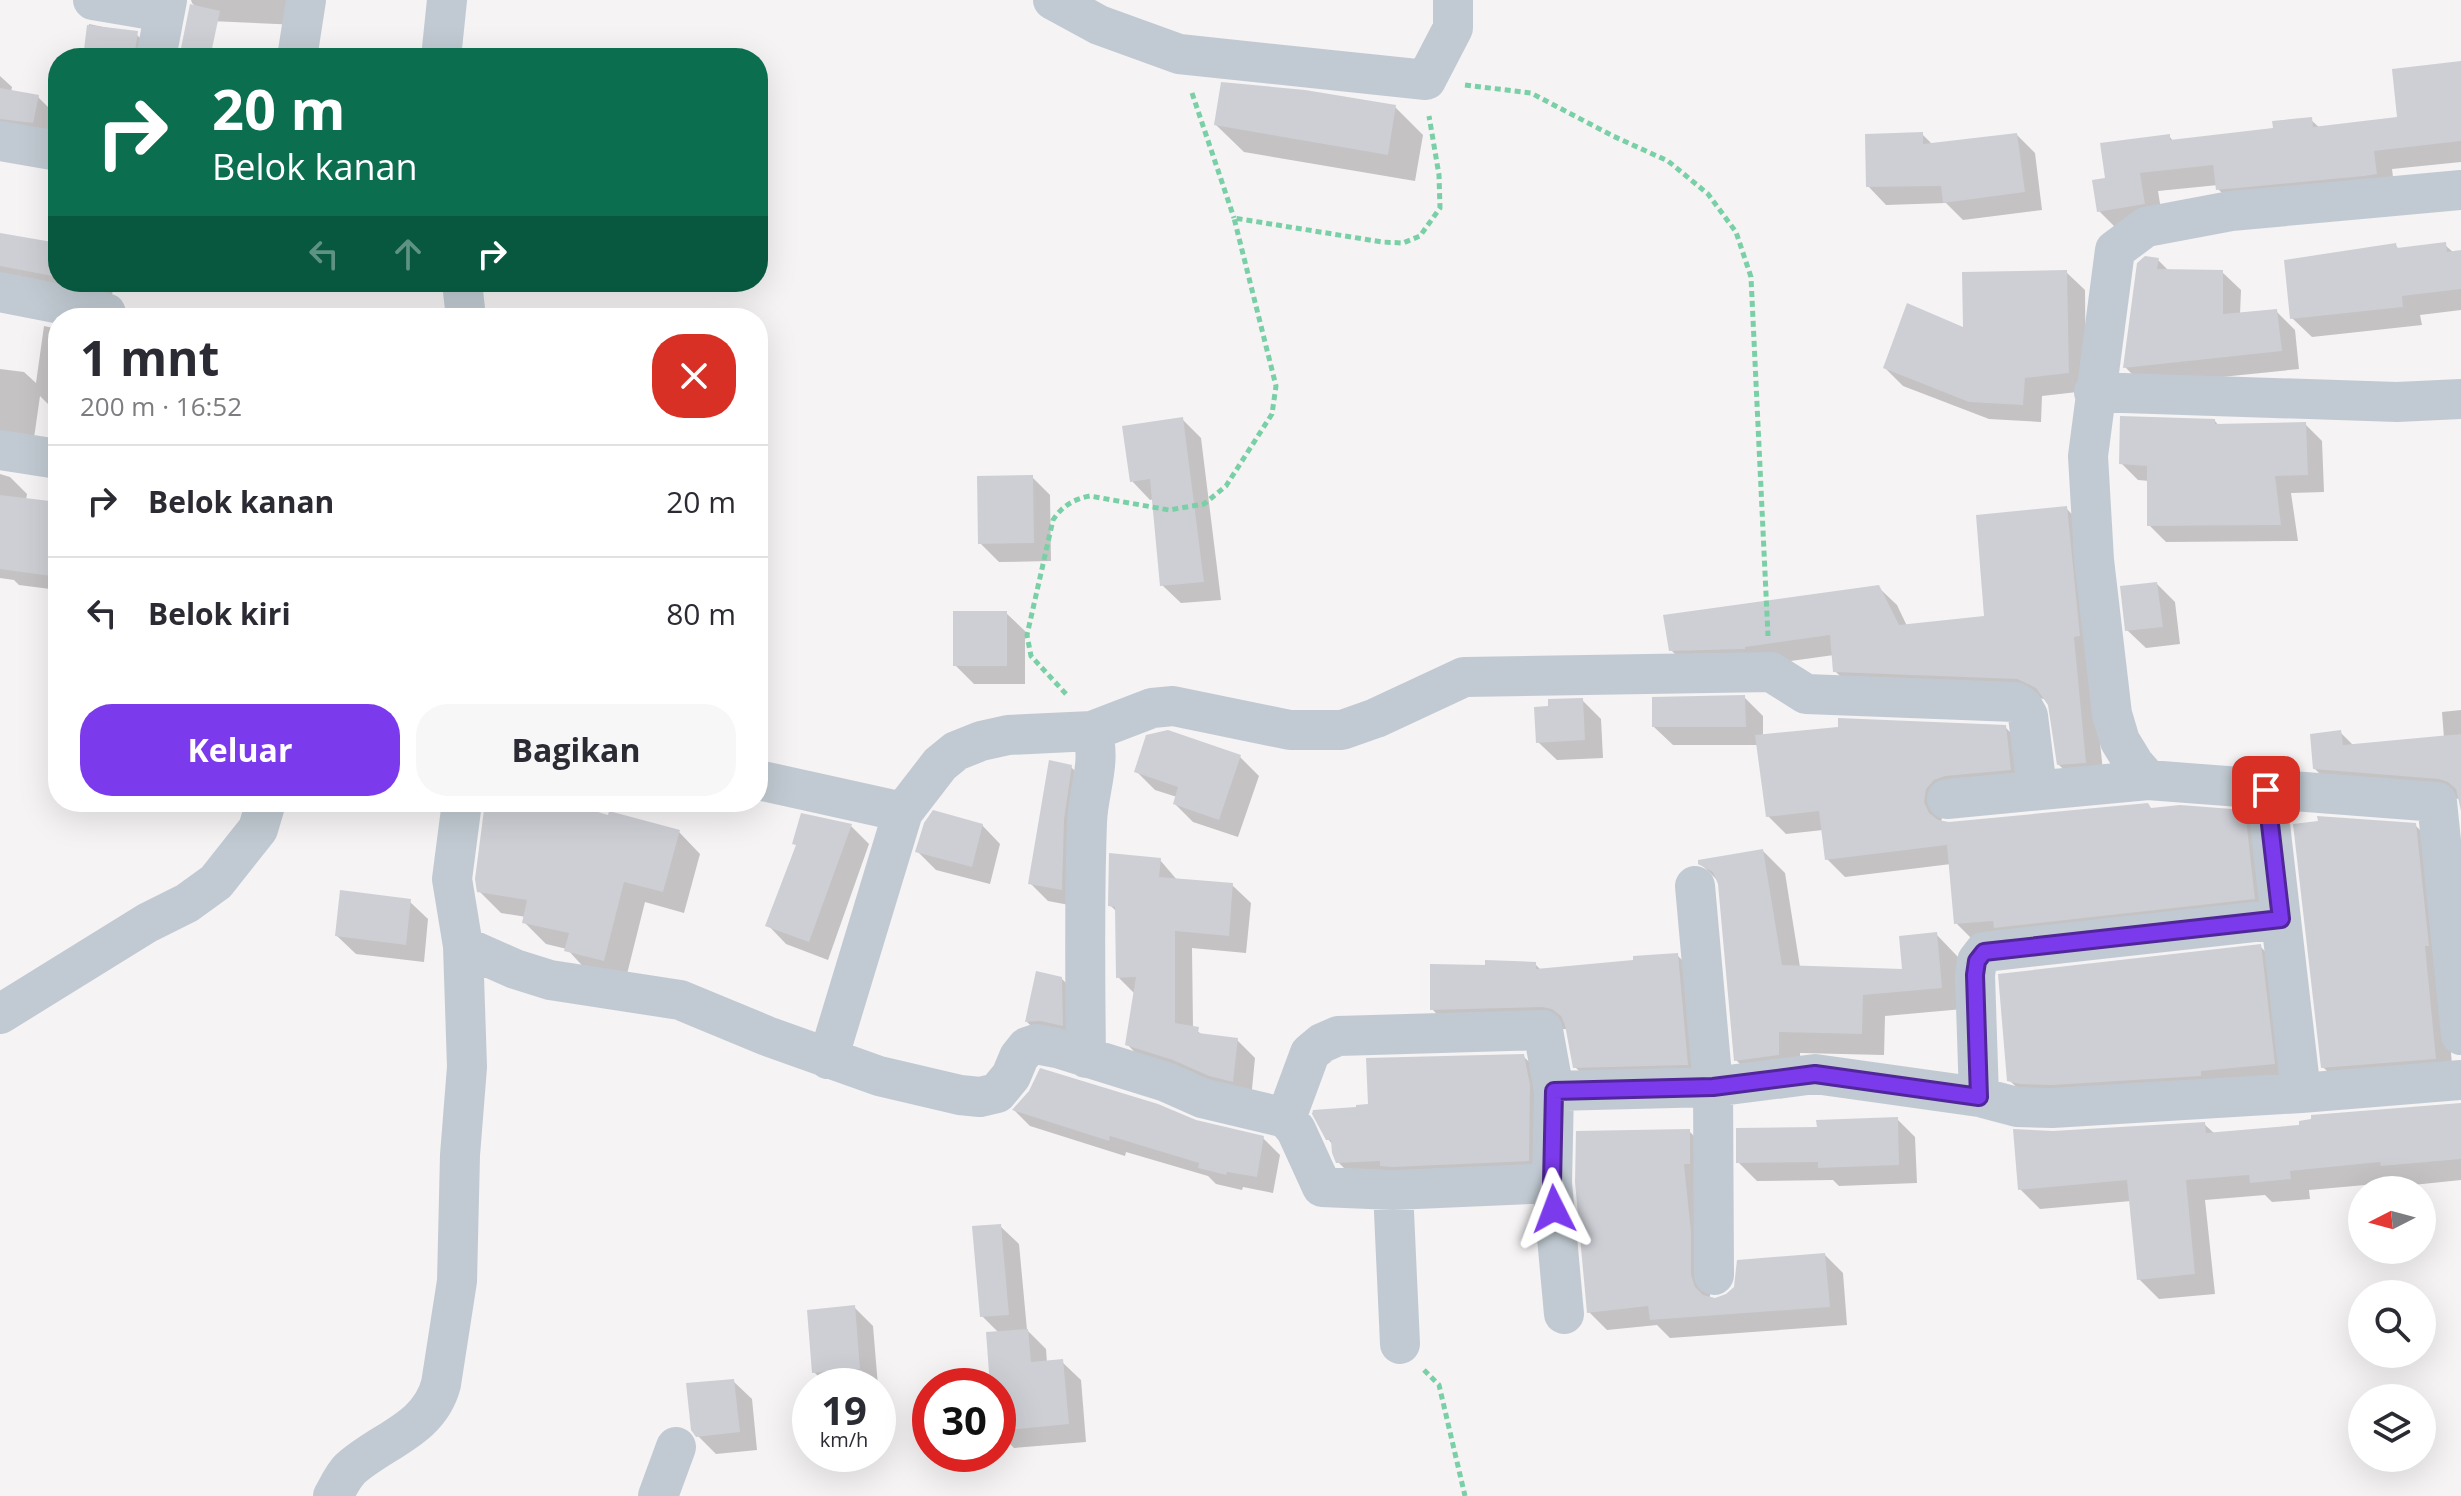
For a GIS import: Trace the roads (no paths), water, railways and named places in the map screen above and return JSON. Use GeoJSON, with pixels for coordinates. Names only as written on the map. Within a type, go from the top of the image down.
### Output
{"type":"FeatureCollection","features":[{"type":"Feature","properties":{"kind":"street"},"geometry":{"type":"LineString","coordinates":[[93,0],[165,6],[158,48]]}},
{"type":"Feature","properties":{"kind":"street"},"geometry":{"type":"LineString","coordinates":[[299,48],[306,0]]}},
{"type":"Feature","properties":{"kind":"street"},"geometry":{"type":"LineString","coordinates":[[442,48],[447,0]]}},
{"type":"Feature","properties":{"kind":"street"},"geometry":{"type":"LineString","coordinates":[[1053,0],[1099,25],[1179,54],[1426,80],[1453,28],[1453,0]]}},
{"type":"Feature","properties":{"kind":"street"},"geometry":{"type":"LineString","coordinates":[[0,141],[48,149]]}},
{"type":"Feature","properties":{"kind":"street"},"geometry":{"type":"LineString","coordinates":[[2148,780],[2120,741],[2112,714],[2094,560],[2089,471],[2094,392],[2115,250],[2146,227],[2231,211],[2461,190]]}},
{"type":"Feature","properties":{"kind":"street"},"geometry":{"type":"LineString","coordinates":[[0,292],[108,304]]}},
{"type":"Feature","properties":{"kind":"street"},"geometry":{"type":"LineString","coordinates":[[2094,392],[2397,402],[2461,399]]}},
{"type":"Feature","properties":{"kind":"street"},"geometry":{"type":"LineString","coordinates":[[0,450],[48,457]]}},
{"type":"Feature","properties":{"kind":"street"},"geometry":{"type":"LineString","coordinates":[[828,1059],[903,812],[940,764],[956,751],[981,741],[1008,735],[1092,731],[1152,708],[1173,706],[1290,730],[1342,730],[1464,677],[1771,672],[1806,694],[2015,702],[2023,707],[2028,716],[2037,789]]}},
{"type":"Feature","properties":{"kind":"street"},"geometry":{"type":"LineString","coordinates":[[1086,1058],[1085,867],[1088,811],[1097,757],[1092,731]]}},
{"type":"Feature","properties":{"kind":"street"},"geometry":{"type":"LineString","coordinates":[[1947,799],[2148,780],[2437,802],[2461,1035]]}},
{"type":"Feature","properties":{"kind":"street"},"geometry":{"type":"LineString","coordinates":[[768,782],[903,812]]}},
{"type":"Feature","properties":{"kind":"street"},"geometry":{"type":"LineString","coordinates":[[2266,790],[2301,1093]]}},
{"type":"Feature","properties":{"kind":"street"},"geometry":{"type":"LineString","coordinates":[[0,1014],[147,923],[187,903],[216,882],[258,829],[263,812]]}},
{"type":"Feature","properties":{"kind":"street"},"geometry":{"type":"LineString","coordinates":[[333,1496],[347,1471],[402,1435],[428,1412],[437,1399],[441,1384],[454,1310],[459,1250],[460,1155],[467,1067],[463,946],[452,879],[461,812]]}},
{"type":"Feature","properties":{"kind":"street"},"geometry":{"type":"LineString","coordinates":[[1695,886],[1713,1087],[1714,1275]]}},
{"type":"Feature","properties":{"kind":"street"},"geometry":{"type":"LineString","coordinates":[[1979,1097],[1975,975],[1977,961],[1984,952],[2281,919]]}},
{"type":"Feature","properties":{"kind":"street"},"geometry":{"type":"LineString","coordinates":[[463,946],[515,969],[550,980],[680,1000],[828,1059],[920,1087],[980,1097],[997,1093],[1011,1076],[1027,1047],[1036,1044],[1057,1048],[1166,1082],[1202,1098],[1286,1118],[1296,1130],[1322,1187],[1393,1190],[1552,1183]]}},
{"type":"Feature","properties":{"kind":"street"},"geometry":{"type":"LineString","coordinates":[[1286,1118],[1310,1053],[1338,1036],[1543,1030],[1554,1091],[1552,1183],[1564,1314]]}},
{"type":"Feature","properties":{"kind":"street"},"geometry":{"type":"LineString","coordinates":[[1554,1091],[1713,1087],[1815,1074],[1979,1097],[2017,1107],[2052,1108],[2461,1080]]}},
{"type":"Feature","properties":{"kind":"street"},"geometry":{"type":"LineString","coordinates":[[1393,1190],[1400,1344]]}},
{"type":"Feature","properties":{"kind":"street"},"geometry":{"type":"LineString","coordinates":[[658,1496],[676,1447]]}}]}
